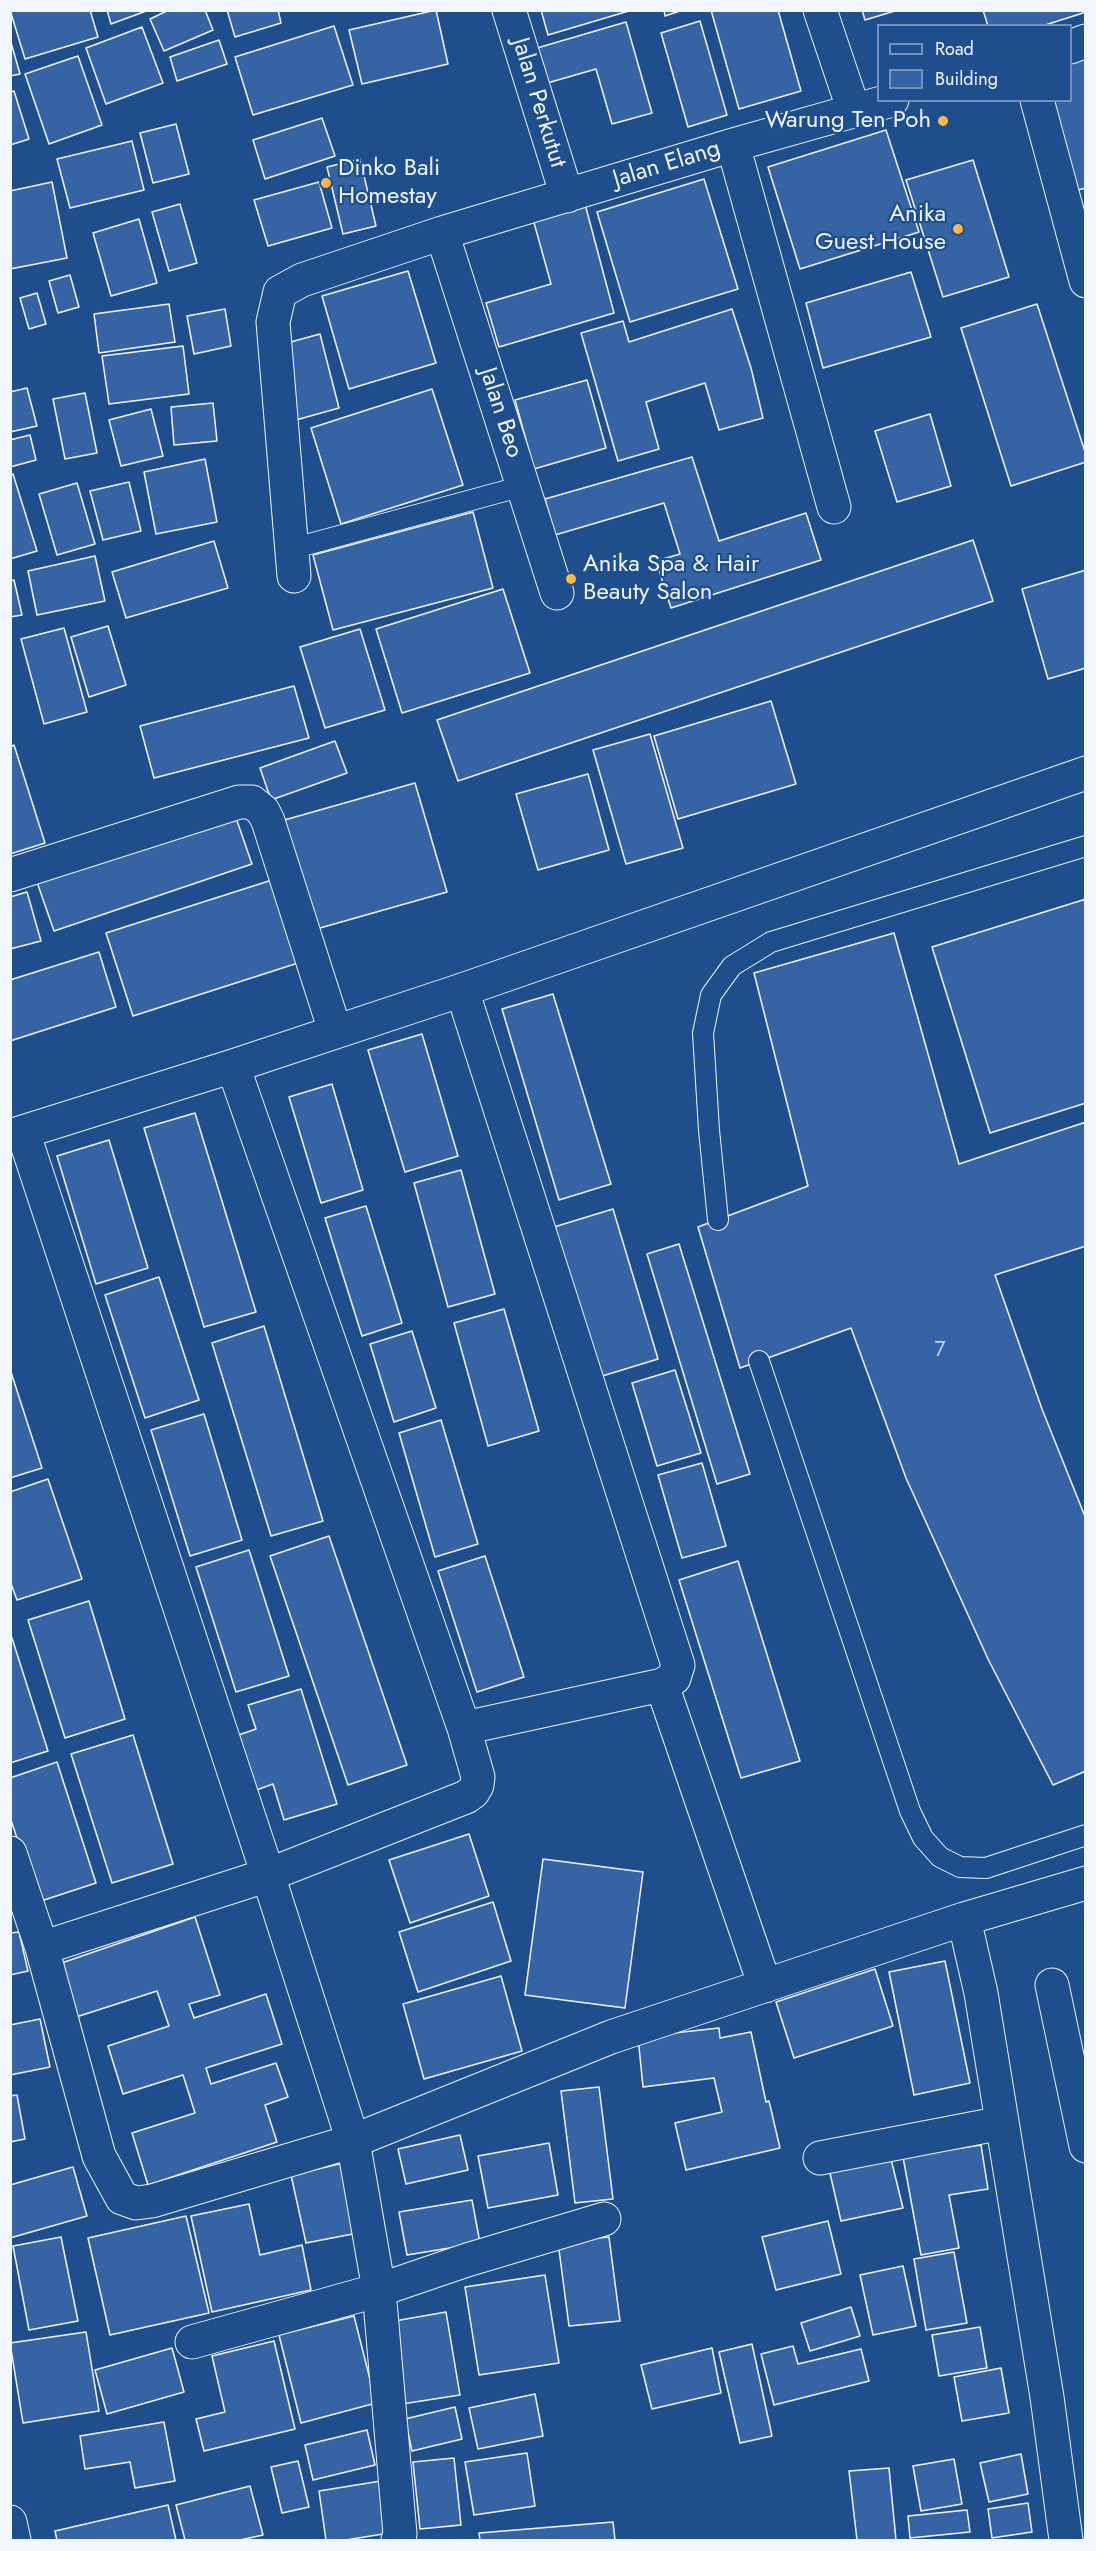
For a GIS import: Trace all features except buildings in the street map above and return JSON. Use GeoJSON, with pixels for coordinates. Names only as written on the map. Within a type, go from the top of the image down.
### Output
{"type":"FeatureCollection","features":[{"type":"Feature","properties":{"kind":"street","name":"Jalan Perkutut"},"geometry":{"type":"LineString","coordinates":[[509,10],[567,196]]}},
{"type":"Feature","properties":{"kind":"street"},"geometry":{"type":"LineString","coordinates":[[820,10],[854,111]]}},
{"type":"Feature","properties":{"kind":"street"},"geometry":{"type":"LineString","coordinates":[[1072,47],[1086,41]]}},
{"type":"Feature","properties":{"kind":"street","name":"Jalan Elang"},"geometry":{"type":"LineString","coordinates":[[292,563],[273,322],[280,292],[302,280],[442,233],[733,145],[885,102]]}},
{"type":"Feature","properties":{"kind":"street"},"geometry":{"type":"LineString","coordinates":[[1038,102],[1086,281]]}},
{"type":"Feature","properties":{"kind":"street"},"geometry":{"type":"LineString","coordinates":[[733,145],[834,507]]}},
{"type":"Feature","properties":{"kind":"street","name":"Jalan Beo"},"geometry":{"type":"LineString","coordinates":[[442,233],[557,593]]}},
{"type":"Feature","properties":{"kind":"street"},"geometry":{"type":"LineString","coordinates":[[398,2541],[400,2534],[379,2290],[353,2141],[268,1875],[17,1134],[233,1066],[462,990],[1086,773]]}},
{"type":"Feature","properties":{"kind":"street"},"geometry":{"type":"LineString","coordinates":[[10,875],[239,802],[252,802],[263,811],[268,821],[335,1031]]}},
{"type":"Feature","properties":{"kind":"street"},"geometry":{"type":"LineString","coordinates":[[462,990],[678,1665],[674,1678],[662,1685],[464,1728]]}},
{"type":"Feature","properties":{"kind":"street"},"geometry":{"type":"LineString","coordinates":[[42,1948],[268,1875],[473,1792],[478,1777],[464,1728],[233,1066]]}},
{"type":"Feature","properties":{"kind":"street"},"geometry":{"type":"LineString","coordinates":[[662,1685],[765,1986]]}},
{"type":"Feature","properties":{"kind":"street"},"geometry":{"type":"LineString","coordinates":[[10,1853],[42,1948],[99,2156],[122,2198],[136,2202],[152,2201],[353,2141],[611,2037],[964,1919],[1086,1883]]}},
{"type":"Feature","properties":{"kind":"street"},"geometry":{"type":"LineString","coordinates":[[964,1919],[981,1993],[1047,2397],[1066,2541]]}},
{"type":"Feature","properties":{"kind":"street"},"geometry":{"type":"LineString","coordinates":[[1052,1984],[1086,2146]]}},
{"type":"Feature","properties":{"kind":"street"},"geometry":{"type":"LineString","coordinates":[[820,2158],[1002,2123]]}},
{"type":"Feature","properties":{"kind":"street"},"geometry":{"type":"LineString","coordinates":[[192,2342],[379,2290],[467,2260],[604,2219]]}},
{"type":"Feature","properties":{"kind":"street"},"geometry":{"type":"LineString","coordinates":[[10,2522],[14,2541]]}},
{"type":"Feature","properties":{"kind":"lane"},"geometry":{"type":"LineString","coordinates":[[292,563],[523,486]]}},
{"type":"Feature","properties":{"kind":"lane"},"geometry":{"type":"LineString","coordinates":[[718,1220],[703,1032],[711,995],[732,966],[771,942],[1086,846]]}},
{"type":"Feature","properties":{"kind":"lane"},"geometry":{"type":"LineString","coordinates":[[759,1361],[910,1811],[923,1838],[940,1857],[960,1867],[986,1868],[1086,1835]]}},
{"type":"Feature","properties":{"kind":"place","name":"Warung Ten Poh"},"geometry":{"type":"Point","coordinates":[943,121]}},
{"type":"Feature","properties":{"kind":"place","name":"Dinko Bali Homestay"},"geometry":{"type":"Point","coordinates":[326,183]}},
{"type":"Feature","properties":{"kind":"place","name":"Anika Guest House"},"geometry":{"type":"Point","coordinates":[958,229]}},
{"type":"Feature","properties":{"kind":"place","name":"Anika Spa & Hair Beauty Salon"},"geometry":{"type":"Point","coordinates":[571,579]}}]}
